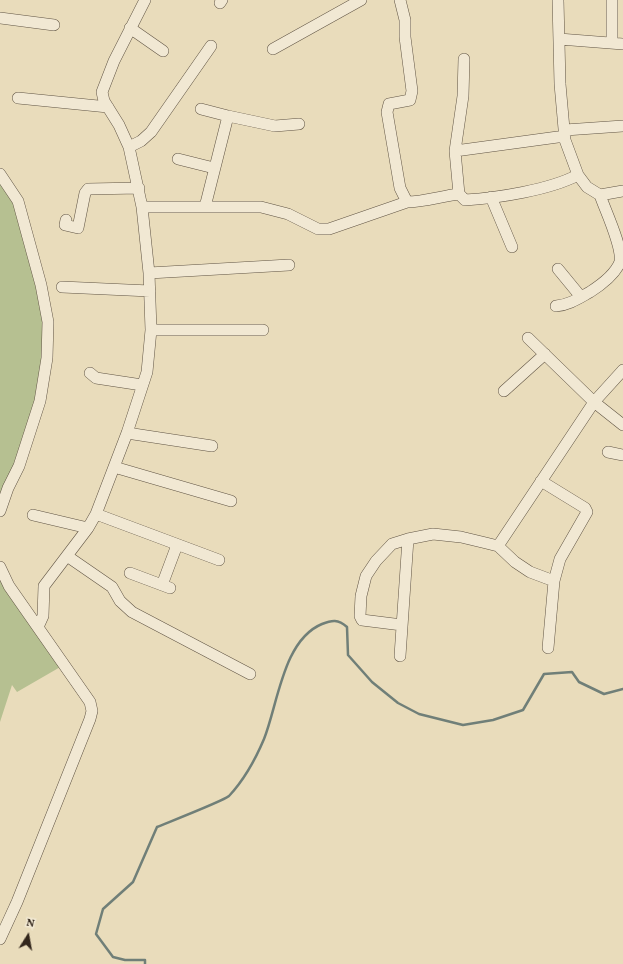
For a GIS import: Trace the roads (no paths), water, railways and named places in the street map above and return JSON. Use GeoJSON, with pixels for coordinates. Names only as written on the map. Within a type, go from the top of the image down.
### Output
{"type":"FeatureCollection","features":[{"type":"Feature","properties":{"kind":"street"},"geometry":{"type":"LineString","coordinates":[[38,627],[43,616],[44,586],[88,528],[96,514],[127,433],[148,361],[150,291],[142,208],[128,147],[119,125],[104,101],[102,92],[105,80],[145,0]]}},
{"type":"Feature","properties":{"kind":"street"},"geometry":{"type":"LineString","coordinates":[[274,49],[361,0]]}},
{"type":"Feature","properties":{"kind":"street"},"geometry":{"type":"LineString","coordinates":[[400,0],[405,20],[405,37],[412,91],[410,100],[389,104],[387,112],[400,188],[407,202]]}},
{"type":"Feature","properties":{"kind":"street"},"geometry":{"type":"LineString","coordinates":[[558,0],[560,84],[565,133],[578,175],[586,187],[600,195],[623,192]]}},
{"type":"Feature","properties":{"kind":"street"},"geometry":{"type":"LineString","coordinates":[[559,39],[618,43],[612,0]]}},
{"type":"Feature","properties":{"kind":"street"},"geometry":{"type":"LineString","coordinates":[[0,18],[54,25]]}},
{"type":"Feature","properties":{"kind":"street"},"geometry":{"type":"LineString","coordinates":[[130,28],[163,51]]}},
{"type":"Feature","properties":{"kind":"street"},"geometry":{"type":"LineString","coordinates":[[128,147],[141,141],[151,132],[211,46]]}},
{"type":"Feature","properties":{"kind":"street"},"geometry":{"type":"LineString","coordinates":[[464,59],[463,96],[458,118],[455,150],[459,194],[465,200],[491,197],[540,188],[566,181],[578,175]]}},
{"type":"Feature","properties":{"kind":"street"},"geometry":{"type":"LineString","coordinates":[[18,98],[108,107]]}},
{"type":"Feature","properties":{"kind":"street"},"geometry":{"type":"LineString","coordinates":[[200,109],[275,126],[300,124]]}},
{"type":"Feature","properties":{"kind":"street"},"geometry":{"type":"LineString","coordinates":[[205,207],[228,116]]}},
{"type":"Feature","properties":{"kind":"street"},"geometry":{"type":"LineString","coordinates":[[455,150],[565,133],[623,126]]}},
{"type":"Feature","properties":{"kind":"street"},"geometry":{"type":"LineString","coordinates":[[178,159],[214,168]]}},
{"type":"Feature","properties":{"kind":"street"},"geometry":{"type":"LineString","coordinates":[[0,174],[18,201],[41,284],[48,322],[47,358],[40,401],[19,466],[4,488],[0,511]]}},
{"type":"Feature","properties":{"kind":"street"},"geometry":{"type":"LineString","coordinates":[[66,220],[66,225],[68,227],[78,228],[85,192],[88,189],[138,188]]}},
{"type":"Feature","properties":{"kind":"street"},"geometry":{"type":"LineString","coordinates":[[142,208],[269,208],[288,214],[318,229],[329,229],[407,202],[415,202],[459,194]]}},
{"type":"Feature","properties":{"kind":"street"},"geometry":{"type":"LineString","coordinates":[[556,306],[567,305],[598,288],[612,275],[620,261],[620,248],[600,195]]}},
{"type":"Feature","properties":{"kind":"street"},"geometry":{"type":"LineString","coordinates":[[491,197],[512,247]]}},
{"type":"Feature","properties":{"kind":"street"},"geometry":{"type":"LineString","coordinates":[[149,273],[289,264]]}},
{"type":"Feature","properties":{"kind":"street"},"geometry":{"type":"LineString","coordinates":[[558,269],[581,297]]}},
{"type":"Feature","properties":{"kind":"street"},"geometry":{"type":"LineString","coordinates":[[62,287],[150,291]]}},
{"type":"Feature","properties":{"kind":"street"},"geometry":{"type":"LineString","coordinates":[[150,330],[263,330]]}},
{"type":"Feature","properties":{"kind":"street"},"geometry":{"type":"LineString","coordinates":[[528,338],[594,402],[623,425]]}},
{"type":"Feature","properties":{"kind":"street"},"geometry":{"type":"LineString","coordinates":[[504,391],[545,354]]}},
{"type":"Feature","properties":{"kind":"street"},"geometry":{"type":"LineString","coordinates":[[498,546],[594,402],[623,370]]}},
{"type":"Feature","properties":{"kind":"street"},"geometry":{"type":"LineString","coordinates":[[90,374],[96,378],[142,385]]}},
{"type":"Feature","properties":{"kind":"street"},"geometry":{"type":"LineString","coordinates":[[127,433],[212,446]]}},
{"type":"Feature","properties":{"kind":"street"},"geometry":{"type":"LineString","coordinates":[[608,452],[623,455]]}},
{"type":"Feature","properties":{"kind":"street"},"geometry":{"type":"LineString","coordinates":[[114,467],[231,501]]}},
{"type":"Feature","properties":{"kind":"street"},"geometry":{"type":"LineString","coordinates":[[541,481],[585,508],[587,512],[560,559],[554,581],[548,648]]}},
{"type":"Feature","properties":{"kind":"street"},"geometry":{"type":"LineString","coordinates":[[96,514],[219,560]]}},
{"type":"Feature","properties":{"kind":"street"},"geometry":{"type":"LineString","coordinates":[[33,516],[88,528]]}},
{"type":"Feature","properties":{"kind":"street"},"geometry":{"type":"LineString","coordinates":[[402,625],[362,620],[360,616],[361,596],[366,576],[376,561],[392,544],[408,539],[433,534],[461,536],[498,546],[515,562],[530,572],[554,581]]}},
{"type":"Feature","properties":{"kind":"street"},"geometry":{"type":"LineString","coordinates":[[400,656],[408,539]]}},
{"type":"Feature","properties":{"kind":"street"},"geometry":{"type":"LineString","coordinates":[[130,573],[166,586],[177,544]]}},
{"type":"Feature","properties":{"kind":"street"},"geometry":{"type":"LineString","coordinates":[[66,556],[112,587],[120,600],[132,612],[250,674]]}},
{"type":"Feature","properties":{"kind":"street"},"geometry":{"type":"LineString","coordinates":[[0,567],[9,586],[90,702],[92,711],[90,720],[17,902],[0,939]]}},
{"type":"Feature","properties":{"kind":"waterway"},"geometry":{"type":"LineString","coordinates":[[145,964],[145,960],[125,960],[113,957],[96,934],[103,909],[133,882],[157,827],[225,799],[234,790],[249,769],[264,739],[278,691],[290,658],[298,644],[309,632],[322,624],[338,621],[347,627],[348,655],[372,682],[398,703],[419,714],[463,725],[493,720],[523,710],[544,674],[572,672],[579,682],[604,694],[623,689]]}}]}
